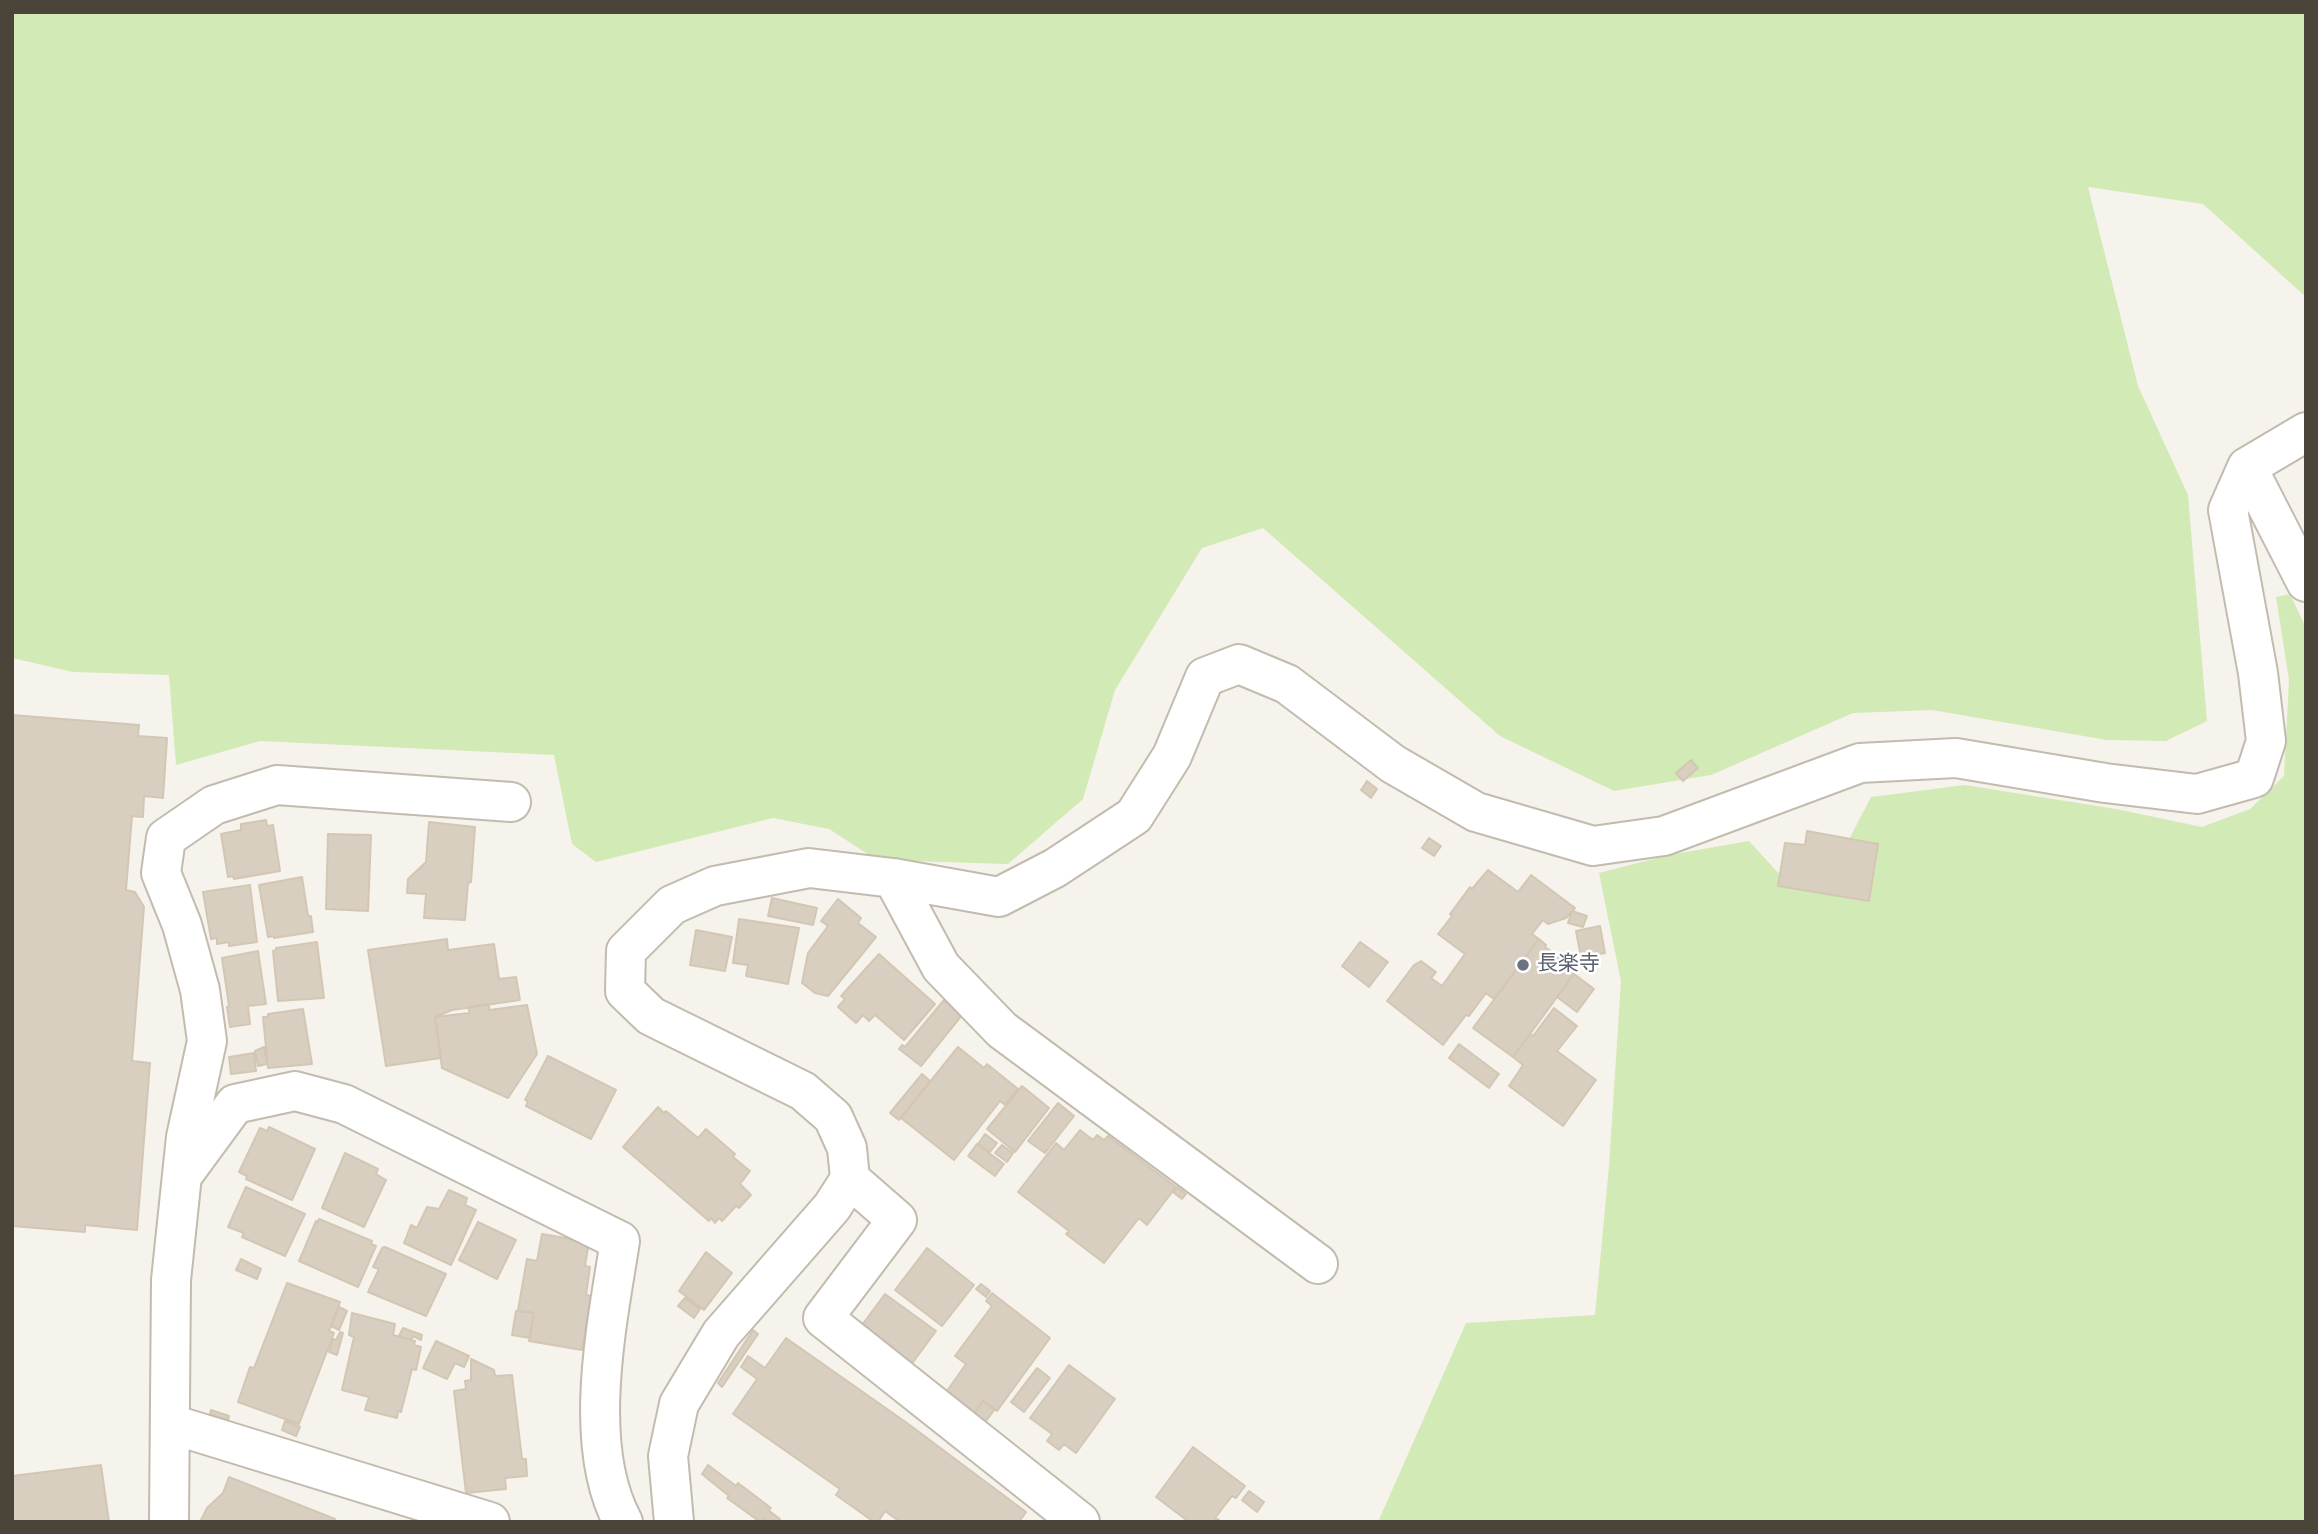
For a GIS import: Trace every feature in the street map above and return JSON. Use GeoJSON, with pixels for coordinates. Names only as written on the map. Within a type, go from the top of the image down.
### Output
{"type":"FeatureCollection","features":[{"type":"Feature","properties":{"kind":"street"},"geometry":{"type":"LineString","coordinates":[[674,1522],[668,1455],[679,1404],[721,1334],[832,1207],[850,1179],[847,1148],[833,1117],[803,1091],[651,1016],[625,991],[626,951],[672,905],[715,886],[809,868],[893,878],[999,897],[1055,868],[1134,816],[1172,756],[1205,677],[1239,664],[1287,684],[1393,764],[1476,812],[1593,846],[1664,836],[1860,764],[1956,758],[2105,783],[2197,794],[2254,778],[2266,741],[2258,673],[2228,510],[2247,467],[2306,432]]}},
{"type":"Feature","properties":{"kind":"street"},"geometry":{"type":"LineString","coordinates":[[2247,467],[2306,582]]}},
{"type":"Feature","properties":{"kind":"street"},"geometry":{"type":"LineString","coordinates":[[169,1522],[172,1280],[186,1137],[206,1041],[200,990],[181,925],[161,873],[166,838],[214,806],[277,785],[510,802]]}},
{"type":"Feature","properties":{"kind":"street"},"geometry":{"type":"LineString","coordinates":[[893,878],[941,967],[1002,1030],[1318,1264]]}},
{"type":"Feature","properties":{"kind":"street"},"geometry":{"type":"LineString","coordinates":[[184,1174],[235,1104],[295,1091],[344,1104],[620,1241],[606,1329],[600,1391],[602,1455],[611,1501],[622,1522]]}},
{"type":"Feature","properties":{"kind":"street"},"geometry":{"type":"LineString","coordinates":[[850,1179],[897,1220],[823,1318],[1080,1522]]}},
{"type":"Feature","properties":{"kind":"street"},"geometry":{"type":"LineString","coordinates":[[171,1424],[490,1522]]}},
{"type":"Feature","properties":{"kind":"green space"},"geometry":{"type":"Polygon","coordinates":[[[12,12],[2306,12],[2306,297],[2203,204],[2088,187],[2138,386],[2188,495],[2207,721],[2166,741],[2107,740],[1932,710],[1853,713],[1711,775],[1614,791],[1500,736],[1263,528],[1202,548],[1115,690],[1083,799],[1008,864],[877,860],[829,829],[773,818],[596,862],[572,844],[554,755],[260,741],[176,765],[169,675],[73,672],[12,658],[12,12]]]}},
{"type":"Feature","properties":{"kind":"green space"},"geometry":{"type":"Polygon","coordinates":[[[2290,594],[2306,628],[2306,1522],[1378,1522],[1466,1323],[1595,1315],[1609,1166],[1621,981],[1599,873],[1669,855],[1749,841],[1783,878],[1842,853],[1871,797],[1965,785],[2116,809],[2202,827],[2250,809],[2284,776],[2289,680],[2276,597],[2290,594]]]}},
{"type":"Feature","properties":{"kind":"building"},"geometry":{"type":"Polygon","coordinates":[[[12,715],[139,725],[138,736],[167,738],[163,798],[144,796],[143,817],[132,816],[126,890],[135,892],[144,907],[132,1061],[150,1063],[137,1230],[85,1225],[85,1232],[12,1226],[12,715]]]}},
{"type":"Feature","properties":{"kind":"building"},"geometry":{"type":"Polygon","coordinates":[[[1691,760],[1698,768],[1683,781],[1676,773],[1691,760]]]}},
{"type":"Feature","properties":{"kind":"building"},"geometry":{"type":"Polygon","coordinates":[[[1367,781],[1377,789],[1371,798],[1361,790],[1367,781]]]}},
{"type":"Feature","properties":{"kind":"building"},"geometry":{"type":"Polygon","coordinates":[[[266,820],[267,826],[273,825],[280,871],[234,879],[233,876],[228,877],[221,834],[241,830],[241,824],[266,820]]]}},
{"type":"Feature","properties":{"kind":"building"},"geometry":{"type":"Polygon","coordinates":[[[429,822],[475,827],[465,920],[424,918],[426,894],[407,893],[408,879],[426,862],[429,822]]]}},
{"type":"Feature","properties":{"kind":"building"},"geometry":{"type":"Polygon","coordinates":[[[1807,831],[1878,844],[1869,901],[1778,886],[1785,843],[1805,845],[1807,831]]]}},
{"type":"Feature","properties":{"kind":"building"},"geometry":{"type":"Polygon","coordinates":[[[328,834],[371,835],[368,911],[326,909],[328,834]]]}},
{"type":"Feature","properties":{"kind":"building"},"geometry":{"type":"Polygon","coordinates":[[[1429,838],[1441,846],[1434,856],[1422,848],[1429,838]]]}},
{"type":"Feature","properties":{"kind":"building"},"geometry":{"type":"Polygon","coordinates":[[[1488,870],[1518,892],[1531,875],[1575,908],[1566,918],[1548,924],[1543,920],[1532,934],[1539,939],[1494,999],[1486,993],[1443,1045],[1387,1001],[1414,965],[1421,961],[1436,972],[1431,978],[1442,986],[1465,954],[1438,934],[1470,887],[1472,889],[1488,870]]]}},
{"type":"Feature","properties":{"kind":"building"},"geometry":{"type":"Polygon","coordinates":[[[302,877],[313,932],[268,937],[259,885],[302,877]]]}},
{"type":"Feature","properties":{"kind":"building"},"geometry":{"type":"Polygon","coordinates":[[[250,885],[257,942],[229,946],[229,942],[217,944],[217,938],[211,939],[203,892],[250,885]]]}},
{"type":"Feature","properties":{"kind":"building"},"geometry":{"type":"Polygon","coordinates":[[[772,898],[817,908],[813,925],[768,916],[772,898]]]}},
{"type":"Feature","properties":{"kind":"building"},"geometry":{"type":"Polygon","coordinates":[[[838,899],[861,918],[858,923],[876,937],[828,996],[815,993],[802,983],[808,953],[828,926],[821,921],[838,899]]]}},
{"type":"Feature","properties":{"kind":"building"},"geometry":{"type":"Polygon","coordinates":[[[1572,911],[1587,916],[1583,927],[1568,923],[1572,911]]]}},
{"type":"Feature","properties":{"kind":"building"},"geometry":{"type":"Polygon","coordinates":[[[739,919],[799,928],[788,984],[746,976],[748,965],[733,963],[739,919]]]}},
{"type":"Feature","properties":{"kind":"building"},"geometry":{"type":"Polygon","coordinates":[[[1600,926],[1605,953],[1581,957],[1576,931],[1600,926]]]}},
{"type":"Feature","properties":{"kind":"building"},"geometry":{"type":"Polygon","coordinates":[[[696,930],[732,937],[725,971],[690,965],[696,930]]]}},
{"type":"Feature","properties":{"kind":"building"},"geometry":{"type":"Polygon","coordinates":[[[447,939],[448,950],[494,944],[499,979],[516,977],[520,1000],[452,1010],[435,1017],[441,1058],[386,1066],[368,950],[447,939]]]}},
{"type":"Feature","properties":{"kind":"building"},"geometry":{"type":"Polygon","coordinates":[[[1539,939],[1545,947],[1577,970],[1513,1057],[1473,1028],[1539,939]]]}},
{"type":"Feature","properties":{"kind":"building"},"geometry":{"type":"Polygon","coordinates":[[[317,942],[324,998],[278,1001],[273,951],[276,948],[317,942]]]}},
{"type":"Feature","properties":{"kind":"building"},"geometry":{"type":"Polygon","coordinates":[[[1360,942],[1388,962],[1369,987],[1342,966],[1360,942]]]}},
{"type":"Feature","properties":{"kind":"building"},"geometry":{"type":"Polygon","coordinates":[[[258,951],[266,1004],[248,1006],[250,1024],[230,1027],[222,958],[258,951]]]}},
{"type":"Feature","properties":{"kind":"building"},"geometry":{"type":"Polygon","coordinates":[[[879,954],[935,1004],[904,1040],[875,1015],[869,1021],[863,1015],[856,1023],[838,1007],[845,999],[841,996],[879,954]]]}},
{"type":"Feature","properties":{"kind":"building"},"geometry":{"type":"Polygon","coordinates":[[[1574,974],[1594,989],[1577,1012],[1557,997],[1574,974]]]}},
{"type":"Feature","properties":{"kind":"building"},"geometry":{"type":"Polygon","coordinates":[[[944,1000],[962,1015],[921,1066],[899,1049],[902,1045],[905,1047],[944,1000]]]}},
{"type":"Feature","properties":{"kind":"building"},"geometry":{"type":"Polygon","coordinates":[[[489,1004],[489,1010],[527,1005],[537,1054],[508,1098],[442,1068],[435,1017],[470,1013],[468,1007],[489,1004]]]}},
{"type":"Feature","properties":{"kind":"building"},"geometry":{"type":"Polygon","coordinates":[[[1554,1008],[1577,1026],[1557,1051],[1596,1080],[1563,1126],[1509,1086],[1523,1065],[1513,1057],[1554,1008]]]}},
{"type":"Feature","properties":{"kind":"building"},"geometry":{"type":"Polygon","coordinates":[[[303,1009],[312,1064],[268,1068],[263,1017],[303,1009]]]}},
{"type":"Feature","properties":{"kind":"building"},"geometry":{"type":"Polygon","coordinates":[[[1459,1044],[1499,1074],[1489,1088],[1449,1058],[1459,1044]]]}},
{"type":"Feature","properties":{"kind":"building"},"geometry":{"type":"Polygon","coordinates":[[[264,1047],[267,1064],[258,1066],[255,1051],[264,1047]]]}},
{"type":"Feature","properties":{"kind":"building"},"geometry":{"type":"Polygon","coordinates":[[[958,1047],[984,1068],[987,1064],[1018,1089],[1005,1105],[1000,1101],[954,1160],[901,1118],[958,1047]]]}},
{"type":"Feature","properties":{"kind":"building"},"geometry":{"type":"Polygon","coordinates":[[[254,1053],[256,1071],[231,1074],[229,1057],[254,1053]]]}},
{"type":"Feature","properties":{"kind":"building"},"geometry":{"type":"Polygon","coordinates":[[[548,1056],[616,1090],[591,1139],[526,1106],[528,1101],[525,1100],[548,1056]]]}},
{"type":"Feature","properties":{"kind":"building"},"geometry":{"type":"Polygon","coordinates":[[[922,1074],[930,1081],[899,1120],[890,1113],[922,1074]]]}},
{"type":"Feature","properties":{"kind":"building"},"geometry":{"type":"Polygon","coordinates":[[[1022,1086],[1049,1108],[1015,1152],[987,1129],[1022,1086]]]}},
{"type":"Feature","properties":{"kind":"building"},"geometry":{"type":"Polygon","coordinates":[[[1058,1103],[1074,1116],[1045,1153],[1028,1141],[1058,1103]]]}},
{"type":"Feature","properties":{"kind":"building"},"geometry":{"type":"Polygon","coordinates":[[[658,1107],[698,1138],[706,1129],[750,1171],[740,1184],[751,1195],[722,1221],[719,1218],[715,1223],[711,1218],[709,1221],[623,1147],[658,1107]]]}},
{"type":"Feature","properties":{"kind":"building"},"geometry":{"type":"Polygon","coordinates":[[[269,1127],[315,1149],[292,1200],[246,1179],[247,1176],[239,1172],[260,1128],[267,1131],[269,1127]]]}},
{"type":"Feature","properties":{"kind":"building"},"geometry":{"type":"Polygon","coordinates":[[[1080,1130],[1093,1140],[1097,1135],[1104,1140],[1108,1136],[1176,1187],[1147,1225],[1139,1218],[1104,1263],[1066,1234],[1069,1231],[1018,1192],[1056,1143],[1064,1150],[1080,1130]]]}},
{"type":"Feature","properties":{"kind":"building"},"geometry":{"type":"Polygon","coordinates":[[[985,1134],[997,1143],[990,1152],[978,1144],[985,1134]]]}},
{"type":"Feature","properties":{"kind":"building"},"geometry":{"type":"Polygon","coordinates":[[[977,1144],[1004,1164],[995,1176],[968,1156],[977,1144]]]}},
{"type":"Feature","properties":{"kind":"building"},"geometry":{"type":"Polygon","coordinates":[[[1002,1145],[1013,1153],[1007,1162],[995,1153],[1002,1145]]]}},
{"type":"Feature","properties":{"kind":"building"},"geometry":{"type":"Polygon","coordinates":[[[345,1153],[378,1169],[376,1174],[386,1180],[364,1227],[322,1208],[345,1153]]]}},
{"type":"Feature","properties":{"kind":"building"},"geometry":{"type":"Polygon","coordinates":[[[246,1187],[305,1214],[285,1256],[242,1237],[244,1233],[228,1227],[246,1187]]]}},
{"type":"Feature","properties":{"kind":"building"},"geometry":{"type":"Polygon","coordinates":[[[1177,1187],[1186,1194],[1182,1199],[1173,1192],[1177,1187]]]}},
{"type":"Feature","properties":{"kind":"building"},"geometry":{"type":"Polygon","coordinates":[[[449,1190],[467,1198],[465,1205],[476,1210],[451,1265],[404,1243],[411,1225],[417,1228],[427,1207],[439,1209],[449,1190]]]}},
{"type":"Feature","properties":{"kind":"building"},"geometry":{"type":"Polygon","coordinates":[[[319,1219],[372,1241],[371,1244],[376,1246],[358,1287],[299,1261],[319,1219]]]}},
{"type":"Feature","properties":{"kind":"building"},"geometry":{"type":"Polygon","coordinates":[[[478,1222],[516,1240],[497,1279],[459,1260],[478,1222]]]}},
{"type":"Feature","properties":{"kind":"building"},"geometry":{"type":"Polygon","coordinates":[[[542,1234],[589,1242],[585,1266],[590,1267],[586,1295],[591,1296],[582,1350],[529,1341],[534,1313],[518,1310],[527,1259],[537,1261],[542,1234]]]}},
{"type":"Feature","properties":{"kind":"building"},"geometry":{"type":"Polygon","coordinates":[[[385,1247],[446,1274],[426,1316],[368,1292],[379,1269],[373,1267],[385,1247]]]}},
{"type":"Feature","properties":{"kind":"building"},"geometry":{"type":"Polygon","coordinates":[[[927,1248],[974,1285],[942,1326],[895,1290],[927,1248]]]}},
{"type":"Feature","properties":{"kind":"building"},"geometry":{"type":"Polygon","coordinates":[[[706,1252],[732,1273],[704,1310],[679,1291],[706,1252]]]}},
{"type":"Feature","properties":{"kind":"building"},"geometry":{"type":"Polygon","coordinates":[[[241,1259],[261,1269],[257,1279],[236,1270],[241,1259]]]}},
{"type":"Feature","properties":{"kind":"building"},"geometry":{"type":"Polygon","coordinates":[[[287,1283],[340,1302],[329,1331],[334,1333],[299,1424],[238,1402],[250,1367],[254,1368],[287,1283]]]}},
{"type":"Feature","properties":{"kind":"building"},"geometry":{"type":"Polygon","coordinates":[[[981,1284],[990,1291],[986,1297],[976,1289],[981,1284]]]}},
{"type":"Feature","properties":{"kind":"building"},"geometry":{"type":"Polygon","coordinates":[[[992,1293],[1050,1338],[997,1411],[983,1401],[970,1419],[942,1398],[966,1364],[955,1356],[992,1306],[986,1301],[992,1293]]]}},
{"type":"Feature","properties":{"kind":"building"},"geometry":{"type":"Polygon","coordinates":[[[885,1294],[936,1331],[908,1369],[862,1325],[885,1294]]]}},
{"type":"Feature","properties":{"kind":"building"},"geometry":{"type":"Polygon","coordinates":[[[685,1298],[700,1309],[694,1318],[678,1306],[685,1298]]]}},
{"type":"Feature","properties":{"kind":"building"},"geometry":{"type":"Polygon","coordinates":[[[339,1307],[347,1311],[339,1330],[331,1326],[339,1307]]]}},
{"type":"Feature","properties":{"kind":"building"},"geometry":{"type":"Polygon","coordinates":[[[516,1311],[534,1313],[530,1338],[512,1335],[516,1311]]]}},
{"type":"Feature","properties":{"kind":"building"},"geometry":{"type":"Polygon","coordinates":[[[352,1313],[395,1324],[393,1335],[415,1341],[414,1345],[421,1347],[416,1370],[412,1369],[397,1418],[365,1410],[369,1397],[342,1390],[354,1337],[349,1335],[352,1313]]]}},
{"type":"Feature","properties":{"kind":"building"},"geometry":{"type":"Polygon","coordinates":[[[403,1328],[422,1335],[421,1340],[413,1336],[411,1340],[399,1336],[403,1328]]]}},
{"type":"Feature","properties":{"kind":"building"},"geometry":{"type":"Polygon","coordinates":[[[753,1330],[758,1334],[722,1387],[718,1383],[753,1330]]]}},
{"type":"Feature","properties":{"kind":"building"},"geometry":{"type":"Polygon","coordinates":[[[340,1332],[343,1333],[337,1355],[329,1352],[333,1339],[336,1340],[340,1332]]]}},
{"type":"Feature","properties":{"kind":"building"},"geometry":{"type":"Polygon","coordinates":[[[786,1338],[907,1423],[1026,1512],[1019,1522],[900,1522],[885,1511],[878,1522],[874,1522],[836,1495],[840,1489],[733,1414],[757,1379],[741,1367],[748,1356],[765,1368],[786,1338]]]}},
{"type":"Feature","properties":{"kind":"building"},"geometry":{"type":"Polygon","coordinates":[[[436,1341],[469,1356],[464,1367],[455,1363],[447,1379],[423,1368],[436,1341]]]}},
{"type":"Feature","properties":{"kind":"building"},"geometry":{"type":"Polygon","coordinates":[[[471,1359],[494,1370],[495,1376],[512,1375],[522,1459],[526,1459],[527,1476],[505,1478],[506,1489],[466,1493],[454,1391],[466,1389],[465,1381],[471,1380],[471,1359]]]}},
{"type":"Feature","properties":{"kind":"building"},"geometry":{"type":"Polygon","coordinates":[[[1069,1365],[1115,1399],[1076,1453],[1064,1444],[1059,1450],[1047,1441],[1052,1434],[1030,1418],[1069,1365]]]}},
{"type":"Feature","properties":{"kind":"building"},"geometry":{"type":"Polygon","coordinates":[[[1037,1368],[1050,1378],[1024,1412],[1011,1402],[1037,1368]]]}},
{"type":"Feature","properties":{"kind":"building"},"geometry":{"type":"Polygon","coordinates":[[[983,1401],[995,1409],[980,1429],[969,1421],[983,1401]]]}},
{"type":"Feature","properties":{"kind":"building"},"geometry":{"type":"Polygon","coordinates":[[[211,1410],[229,1416],[228,1420],[210,1414],[211,1410]]]}},
{"type":"Feature","properties":{"kind":"building"},"geometry":{"type":"Polygon","coordinates":[[[285,1421],[300,1427],[296,1436],[282,1430],[285,1421]]]}},
{"type":"Feature","properties":{"kind":"building"},"geometry":{"type":"Polygon","coordinates":[[[1193,1447],[1245,1486],[1236,1498],[1232,1496],[1215,1518],[1219,1520],[1217,1522],[1189,1522],[1156,1497],[1193,1447]]]}},
{"type":"Feature","properties":{"kind":"building"},"geometry":{"type":"Polygon","coordinates":[[[101,1465],[109,1522],[12,1522],[12,1476],[101,1465]]]}},
{"type":"Feature","properties":{"kind":"building"},"geometry":{"type":"Polygon","coordinates":[[[708,1465],[736,1486],[738,1483],[771,1508],[768,1510],[780,1519],[777,1522],[766,1522],[763,1519],[760,1522],[727,1498],[729,1496],[702,1474],[708,1465]]]}},
{"type":"Feature","properties":{"kind":"building"},"geometry":{"type":"Polygon","coordinates":[[[229,1477],[335,1519],[334,1522],[200,1522],[207,1508],[223,1493],[229,1477]]]}},
{"type":"Feature","properties":{"kind":"building"},"geometry":{"type":"Polygon","coordinates":[[[1249,1491],[1264,1502],[1257,1512],[1242,1500],[1249,1491]]]}},
{"type":"Feature","properties":{"kind":"place","name":"長楽寺"},"geometry":{"type":"Point","coordinates":[1523,965]}}]}
